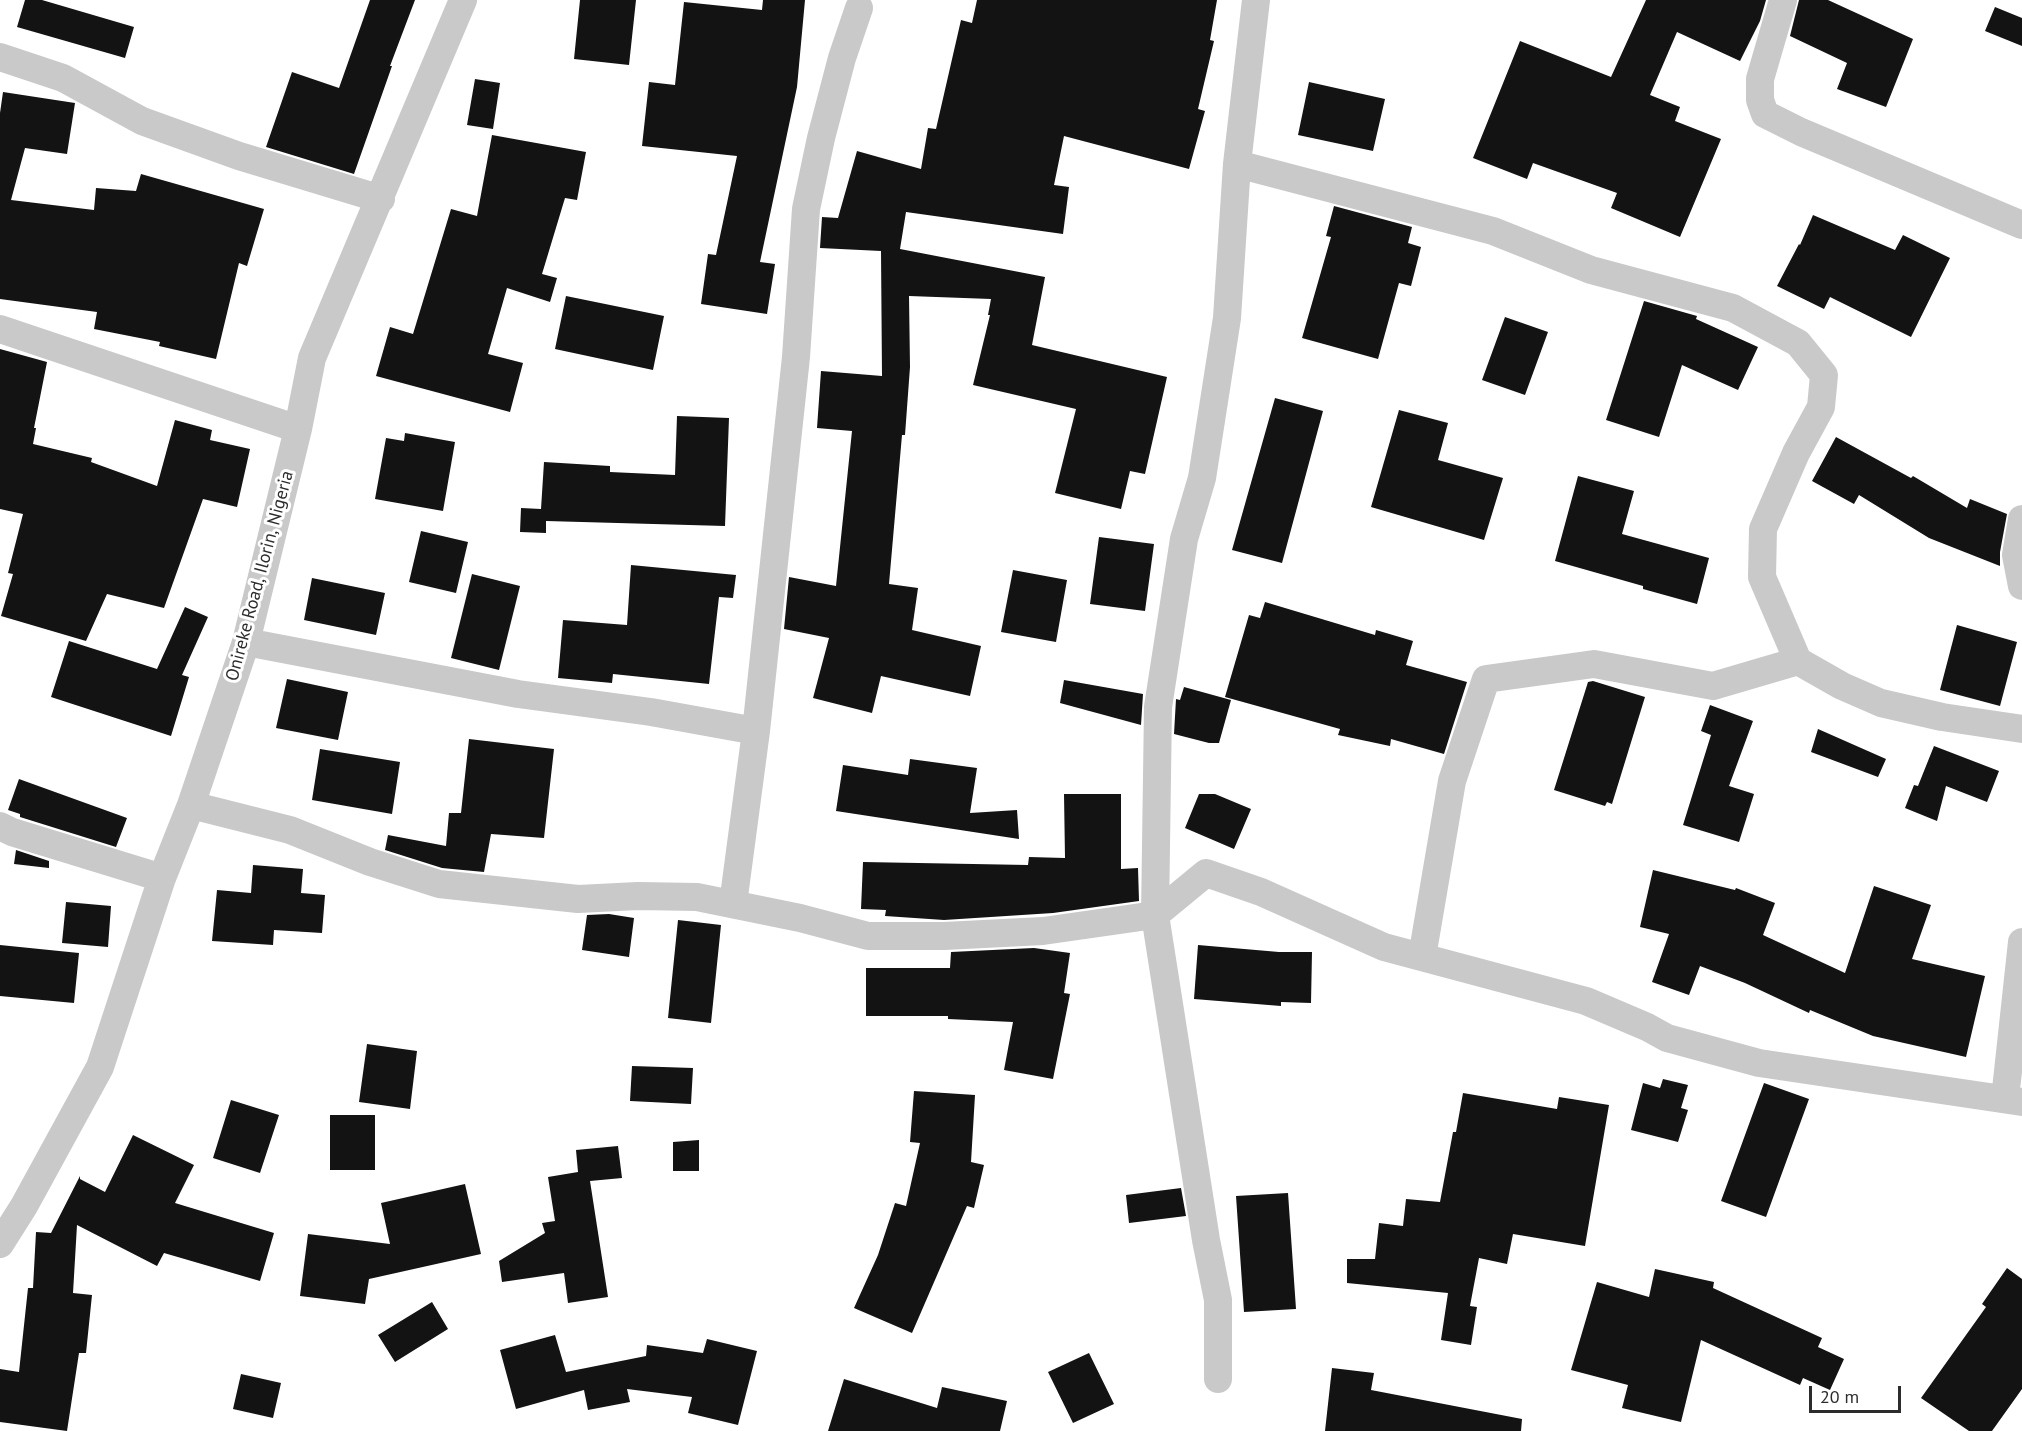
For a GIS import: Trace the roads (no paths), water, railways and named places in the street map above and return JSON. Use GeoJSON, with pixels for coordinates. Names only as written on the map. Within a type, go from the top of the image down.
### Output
{"type":"FeatureCollection","features":[{"type":"Feature","properties":{"kind":"street","name":"Onireke Road, Ilorin, Nigeria"},"geometry":{"type":"LineString","coordinates":[[0,1244],[24,1206],[100,1067],[162,879],[191,805],[246,642],[298,429],[312,358],[463,0]]}},
{"type":"Feature","properties":{"kind":"street"},"geometry":{"type":"LineString","coordinates":[[1218,1379],[1218,1300],[1206,1240],[1155,915],[1158,708],[1184,538],[1202,478],[1227,318],[1237,164],[1256,0]]}},
{"type":"Feature","properties":{"kind":"street"},"geometry":{"type":"LineString","coordinates":[[1783,0],[1760,79],[1760,100],[1765,114],[1801,132],[2022,225]]}},
{"type":"Feature","properties":{"kind":"street"},"geometry":{"type":"LineString","coordinates":[[733,904],[756,731],[796,357],[806,209],[839,69],[859,8]]}},
{"type":"Feature","properties":{"kind":"street"},"geometry":{"type":"LineString","coordinates":[[0,57],[63,78],[152,125],[238,156],[381,199]]}},
{"type":"Feature","properties":{"kind":"street"},"geometry":{"type":"LineString","coordinates":[[1237,164],[1493,231],[1591,270],[1732,308],[1798,343],[1824,375],[1821,407],[1796,453],[1763,529],[1762,577],[1798,661],[1842,686],[1881,703],[1942,717],[2022,729]]}},
{"type":"Feature","properties":{"kind":"street"},"geometry":{"type":"LineString","coordinates":[[0,329],[298,429]]}},
{"type":"Feature","properties":{"kind":"street"},"geometry":{"type":"LineString","coordinates":[[2022,519],[2016,555],[2022,586]]}},
{"type":"Feature","properties":{"kind":"street"},"geometry":{"type":"LineString","coordinates":[[246,642],[518,694],[651,712],[756,731]]}},
{"type":"Feature","properties":{"kind":"street"},"geometry":{"type":"LineString","coordinates":[[1422,957],[1452,781],[1486,679],[1594,664],[1713,686],[1798,661]]}},
{"type":"Feature","properties":{"kind":"street"},"geometry":{"type":"LineString","coordinates":[[191,805],[290,830],[370,862],[439,884],[578,899],[638,896],[697,897],[800,918],[868,936],[944,936],[1043,931],[1155,915],[1206,873],[1261,892],[1384,948],[1587,1001],[1667,1038],[1759,1063],[2013,1100],[2022,942]]}},
{"type":"Feature","properties":{"kind":"street"},"geometry":{"type":"LineString","coordinates":[[0,826],[12,832],[162,879]]}}]}
